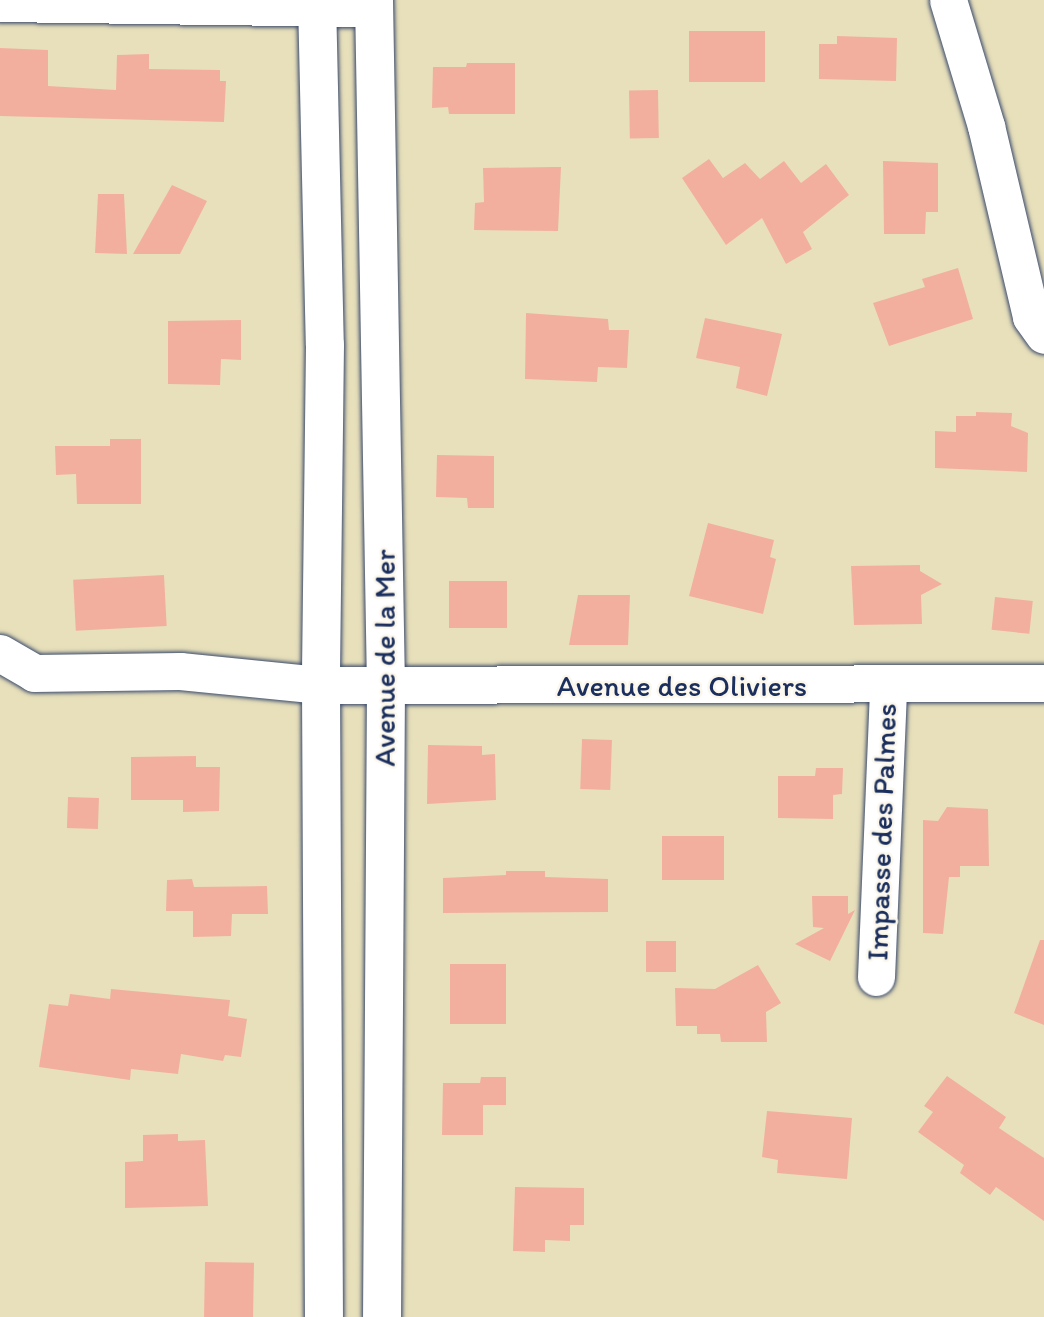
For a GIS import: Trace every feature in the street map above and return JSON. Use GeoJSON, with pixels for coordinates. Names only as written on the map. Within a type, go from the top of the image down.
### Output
{"type":"FeatureCollection","features":[{"type":"Feature","properties":{"kind":"street"},"geometry":{"type":"LineString","coordinates":[[948,0],[986,126],[1031,317],[1044,335]]}},
{"type":"Feature","properties":{"kind":"street"},"geometry":{"type":"LineString","coordinates":[[317,2],[325,345],[321,685],[324,1317]]}},
{"type":"Feature","properties":{"kind":"street"},"geometry":{"type":"LineString","coordinates":[[0,3],[374,4]]}},
{"type":"Feature","properties":{"kind":"street","name":"Avenue de la Mer"},"geometry":{"type":"LineString","coordinates":[[374,4],[386,686],[382,1317]]}},
{"type":"Feature","properties":{"kind":"street","name":"Avenue des Oliviers"},"geometry":{"type":"LineString","coordinates":[[0,653],[34,673],[180,671],[321,685],[888,687],[1044,683]]}},
{"type":"Feature","properties":{"kind":"street","name":"Impasse des Palmes"},"geometry":{"type":"LineString","coordinates":[[876,976],[888,687]]}},
{"type":"Feature","properties":{"kind":"building"},"geometry":{"type":"Polygon","coordinates":[[[689,31],[765,31],[765,82],[689,82],[689,31]]]}},
{"type":"Feature","properties":{"kind":"building"},"geometry":{"type":"Polygon","coordinates":[[[837,36],[897,38],[896,81],[819,79],[819,44],[837,44],[837,36]]]}},
{"type":"Feature","properties":{"kind":"building"},"geometry":{"type":"Polygon","coordinates":[[[0,48],[48,50],[48,86],[116,90],[117,55],[149,54],[149,69],[220,70],[220,81],[226,81],[224,122],[0,116],[0,48]]]}},
{"type":"Feature","properties":{"kind":"building"},"geometry":{"type":"Polygon","coordinates":[[[467,63],[515,63],[515,114],[449,114],[448,107],[432,108],[433,67],[466,67],[467,63]]]}},
{"type":"Feature","properties":{"kind":"building"},"geometry":{"type":"Polygon","coordinates":[[[658,90],[659,138],[630,138],[629,91],[658,90]]]}},
{"type":"Feature","properties":{"kind":"building"},"geometry":{"type":"Polygon","coordinates":[[[709,159],[723,178],[745,163],[760,179],[784,161],[801,183],[826,164],[849,195],[803,232],[812,249],[786,264],[762,218],[726,245],[682,178],[709,159]]]}},
{"type":"Feature","properties":{"kind":"building"},"geometry":{"type":"Polygon","coordinates":[[[883,161],[938,163],[938,212],[926,212],[925,234],[884,234],[883,161]]]}},
{"type":"Feature","properties":{"kind":"building"},"geometry":{"type":"Polygon","coordinates":[[[561,167],[558,231],[474,230],[475,203],[484,202],[483,168],[561,167]]]}},
{"type":"Feature","properties":{"kind":"building"},"geometry":{"type":"Polygon","coordinates":[[[172,185],[207,201],[180,254],[133,254],[172,185]]]}},
{"type":"Feature","properties":{"kind":"building"},"geometry":{"type":"Polygon","coordinates":[[[98,194],[124,194],[127,254],[95,253],[98,194]]]}},
{"type":"Feature","properties":{"kind":"building"},"geometry":{"type":"Polygon","coordinates":[[[958,268],[973,319],[889,346],[873,303],[925,287],[922,279],[958,268]]]}},
{"type":"Feature","properties":{"kind":"building"},"geometry":{"type":"Polygon","coordinates":[[[526,313],[608,319],[609,330],[629,330],[627,368],[598,367],[597,382],[525,379],[526,313]]]}},
{"type":"Feature","properties":{"kind":"building"},"geometry":{"type":"Polygon","coordinates":[[[705,318],[782,334],[767,396],[736,388],[740,367],[696,358],[705,318]]]}},
{"type":"Feature","properties":{"kind":"building"},"geometry":{"type":"Polygon","coordinates":[[[241,320],[241,360],[221,359],[220,385],[168,384],[168,321],[241,320]]]}},
{"type":"Feature","properties":{"kind":"building"},"geometry":{"type":"Polygon","coordinates":[[[976,412],[1012,413],[1011,426],[1028,433],[1027,472],[935,468],[935,431],[956,432],[956,416],[976,416],[976,412]]]}},
{"type":"Feature","properties":{"kind":"building"},"geometry":{"type":"Polygon","coordinates":[[[110,439],[141,439],[141,504],[77,504],[76,474],[56,475],[55,446],[110,446],[110,439]]]}},
{"type":"Feature","properties":{"kind":"building"},"geometry":{"type":"Polygon","coordinates":[[[437,455],[494,456],[494,508],[468,508],[467,498],[436,497],[437,455]]]}},
{"type":"Feature","properties":{"kind":"building"},"geometry":{"type":"Polygon","coordinates":[[[708,523],[774,540],[770,557],[776,559],[763,614],[689,596],[708,523]]]}},
{"type":"Feature","properties":{"kind":"building"},"geometry":{"type":"Polygon","coordinates":[[[920,565],[920,571],[942,584],[921,595],[922,624],[854,625],[851,566],[920,565]]]}},
{"type":"Feature","properties":{"kind":"building"},"geometry":{"type":"Polygon","coordinates":[[[164,575],[167,626],[76,631],[73,580],[164,575]]]}},
{"type":"Feature","properties":{"kind":"building"},"geometry":{"type":"Polygon","coordinates":[[[449,581],[507,581],[507,628],[449,628],[449,581]]]}},
{"type":"Feature","properties":{"kind":"building"},"geometry":{"type":"Polygon","coordinates":[[[578,595],[630,595],[628,645],[569,645],[578,595]]]}},
{"type":"Feature","properties":{"kind":"building"},"geometry":{"type":"Polygon","coordinates":[[[995,597],[1033,601],[1029,634],[992,630],[995,597]]]}},
{"type":"Feature","properties":{"kind":"building"},"geometry":{"type":"Polygon","coordinates":[[[582,739],[612,740],[610,790],[580,789],[582,739]]]}},
{"type":"Feature","properties":{"kind":"building"},"geometry":{"type":"Polygon","coordinates":[[[428,745],[482,746],[482,755],[495,754],[496,800],[427,804],[428,745]]]}},
{"type":"Feature","properties":{"kind":"building"},"geometry":{"type":"Polygon","coordinates":[[[196,756],[196,767],[220,767],[219,811],[183,812],[183,800],[131,800],[131,757],[196,756]]]}},
{"type":"Feature","properties":{"kind":"building"},"geometry":{"type":"Polygon","coordinates":[[[816,768],[843,768],[842,794],[833,795],[833,819],[778,818],[778,776],[815,776],[816,768]]]}},
{"type":"Feature","properties":{"kind":"building"},"geometry":{"type":"Polygon","coordinates":[[[68,797],[99,798],[98,829],[67,828],[68,797]]]}},
{"type":"Feature","properties":{"kind":"building"},"geometry":{"type":"Polygon","coordinates":[[[947,807],[988,809],[989,866],[960,866],[960,877],[949,877],[943,934],[923,933],[923,820],[938,821],[947,807]]]}},
{"type":"Feature","properties":{"kind":"building"},"geometry":{"type":"Polygon","coordinates":[[[662,836],[724,836],[724,880],[662,880],[662,836]]]}},
{"type":"Feature","properties":{"kind":"building"},"geometry":{"type":"Polygon","coordinates":[[[506,871],[545,871],[545,877],[608,879],[608,912],[443,913],[443,878],[506,875],[506,871]]]}},
{"type":"Feature","properties":{"kind":"building"},"geometry":{"type":"Polygon","coordinates":[[[192,879],[194,887],[267,886],[268,914],[232,914],[231,936],[193,937],[193,911],[166,911],[167,880],[192,879]]]}},
{"type":"Feature","properties":{"kind":"building"},"geometry":{"type":"Polygon","coordinates":[[[812,896],[848,896],[848,914],[855,910],[830,961],[795,944],[824,928],[813,927],[812,896]]]}},
{"type":"Feature","properties":{"kind":"building"},"geometry":{"type":"Polygon","coordinates":[[[1040,940],[1044,940],[1044,1025],[1014,1013],[1040,940]]]}},
{"type":"Feature","properties":{"kind":"building"},"geometry":{"type":"Polygon","coordinates":[[[646,941],[676,941],[676,972],[646,972],[646,941]]]}},
{"type":"Feature","properties":{"kind":"building"},"geometry":{"type":"Polygon","coordinates":[[[450,964],[506,964],[506,1024],[450,1024],[450,964]]]}},
{"type":"Feature","properties":{"kind":"building"},"geometry":{"type":"Polygon","coordinates":[[[758,965],[781,1003],[766,1012],[767,1042],[721,1042],[720,1034],[697,1034],[697,1026],[676,1026],[675,988],[715,989],[758,965]]]}},
{"type":"Feature","properties":{"kind":"building"},"geometry":{"type":"Polygon","coordinates":[[[111,989],[230,1000],[228,1016],[247,1019],[241,1057],[225,1055],[223,1061],[181,1054],[178,1074],[131,1069],[130,1080],[39,1067],[49,1004],[68,1006],[70,994],[110,999],[111,989]]]}},
{"type":"Feature","properties":{"kind":"building"},"geometry":{"type":"Polygon","coordinates":[[[947,1076],[1006,1117],[999,1128],[1044,1158],[1044,1221],[996,1187],[990,1195],[960,1173],[964,1165],[918,1132],[933,1112],[924,1106],[947,1076]]]}},
{"type":"Feature","properties":{"kind":"building"},"geometry":{"type":"Polygon","coordinates":[[[481,1077],[506,1077],[506,1105],[483,1105],[483,1135],[442,1135],[443,1083],[480,1083],[481,1077]]]}},
{"type":"Feature","properties":{"kind":"building"},"geometry":{"type":"Polygon","coordinates":[[[767,1111],[852,1118],[847,1179],[777,1173],[778,1160],[762,1157],[767,1111]]]}},
{"type":"Feature","properties":{"kind":"building"},"geometry":{"type":"Polygon","coordinates":[[[178,1134],[178,1141],[205,1140],[208,1206],[125,1208],[125,1162],[143,1161],[143,1135],[178,1134]]]}},
{"type":"Feature","properties":{"kind":"building"},"geometry":{"type":"Polygon","coordinates":[[[515,1187],[584,1188],[584,1225],[570,1225],[570,1241],[545,1240],[545,1252],[513,1251],[515,1187]]]}},
{"type":"Feature","properties":{"kind":"building"},"geometry":{"type":"Polygon","coordinates":[[[205,1262],[254,1263],[253,1317],[204,1317],[205,1262]]]}}]}
